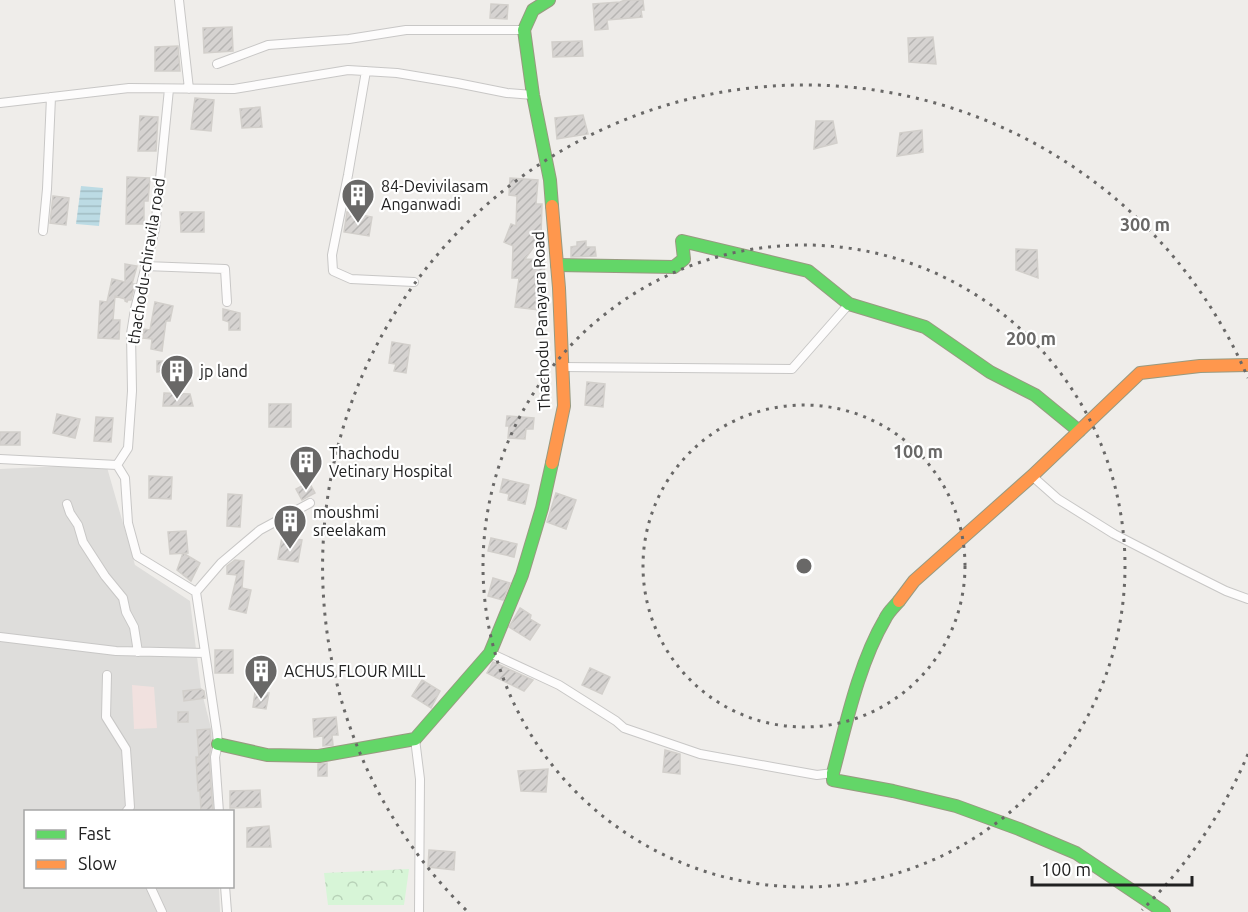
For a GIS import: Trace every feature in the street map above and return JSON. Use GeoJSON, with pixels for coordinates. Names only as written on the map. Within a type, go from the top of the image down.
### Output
{"type":"FeatureCollection","features":[{"type":"Feature","properties":{"kind":"street"},"geometry":{"type":"LineString","coordinates":[[179,0],[189,90]]}},
{"type":"Feature","properties":{"kind":"street"},"geometry":{"type":"LineString","coordinates":[[217,64],[268,45],[349,39],[406,30],[524,30],[533,10],[549,0]]}},
{"type":"Feature","properties":{"kind":"street","name":"Thachodu Panayara Road"},"geometry":{"type":"LineString","coordinates":[[415,739],[490,653],[522,575],[542,508],[564,406],[550,180],[533,95],[524,30]]}},
{"type":"Feature","properties":{"kind":"street"},"geometry":{"type":"LineString","coordinates":[[0,103],[129,88],[234,90],[348,70],[397,73],[507,93],[533,95]]}},
{"type":"Feature","properties":{"kind":"street"},"geometry":{"type":"LineString","coordinates":[[366,71],[332,255],[333,272],[351,279],[414,282]]}},
{"type":"Feature","properties":{"kind":"street","name":"thachodu-chiravila road"},"geometry":{"type":"LineString","coordinates":[[117,465],[128,448],[132,391],[131,334],[155,229],[169,89]]}},
{"type":"Feature","properties":{"kind":"street"},"geometry":{"type":"LineString","coordinates":[[43,231],[51,98]]}},
{"type":"Feature","properties":{"kind":"street"},"geometry":{"type":"LineString","coordinates":[[557,265],[675,267],[684,259],[682,241],[808,271],[849,304],[925,327],[990,372],[1035,395],[1079,431]]}},
{"type":"Feature","properties":{"kind":"street"},"geometry":{"type":"LineString","coordinates":[[145,266],[225,269],[227,302]]}},
{"type":"Feature","properties":{"kind":"street"},"geometry":{"type":"LineString","coordinates":[[562,367],[792,369],[849,304]]}},
{"type":"Feature","properties":{"kind":"street"},"geometry":{"type":"LineString","coordinates":[[1164,912],[1077,853],[956,806],[833,780],[833,773],[853,698],[870,650],[885,618],[914,581],[1032,476],[1140,373],[1200,366],[1248,365]]}},
{"type":"Feature","properties":{"kind":"street"},"geometry":{"type":"LineString","coordinates":[[0,459],[117,465],[125,478],[128,523],[137,556],[196,592]]}},
{"type":"Feature","properties":{"kind":"street"},"geometry":{"type":"LineString","coordinates":[[1032,476],[1058,499],[1114,534],[1226,591],[1248,599]]}},
{"type":"Feature","properties":{"kind":"street"},"geometry":{"type":"LineString","coordinates":[[219,810],[215,757],[218,744],[196,592],[221,563],[260,530],[310,503]]}},
{"type":"Feature","properties":{"kind":"street"},"geometry":{"type":"LineString","coordinates":[[67,504],[78,525],[83,542],[105,576],[123,598],[126,612],[134,627],[138,651]]}},
{"type":"Feature","properties":{"kind":"street"},"geometry":{"type":"LineString","coordinates":[[0,637],[116,651],[205,653]]}},
{"type":"Feature","properties":{"kind":"street"},"geometry":{"type":"LineString","coordinates":[[490,653],[558,686],[624,728],[700,754],[817,775],[833,773]]}},
{"type":"Feature","properties":{"kind":"street"},"geometry":{"type":"LineString","coordinates":[[107,675],[106,717],[126,749],[130,807],[128,810]]}},
{"type":"Feature","properties":{"kind":"street"},"geometry":{"type":"LineString","coordinates":[[218,744],[267,755],[319,756],[415,739],[420,779],[419,912]]}},
{"type":"Feature","properties":{"kind":"street"},"geometry":{"type":"LineString","coordinates":[[151,888],[162,912]]}},
{"type":"Feature","properties":{"kind":"street"},"geometry":{"type":"LineString","coordinates":[[225,888],[227,912]]}},
{"type":"Feature","properties":{"kind":"shaded area"},"geometry":{"type":"Polygon","coordinates":[[[106,464],[135,565],[190,601],[201,689],[214,740],[217,810],[24,810],[24,888],[219,888],[220,912],[0,912],[0,469],[106,464]]]}},
{"type":"Feature","properties":{"kind":"shaded area"},"geometry":{"type":"Polygon","coordinates":[[[132,685],[154,687],[157,728],[134,729],[132,685]]]}},
{"type":"Feature","properties":{"kind":"green space"},"geometry":{"type":"Polygon","coordinates":[[[409,869],[404,905],[328,905],[324,873],[409,869]]]}},
{"type":"Feature","properties":{"kind":"water"},"geometry":{"type":"Polygon","coordinates":[[[81,186],[103,188],[99,226],[76,224],[81,186]]]}},
{"type":"Feature","properties":{"kind":"building"},"geometry":{"type":"Polygon","coordinates":[[[643,0],[642,17],[607,20],[608,29],[595,30],[593,4],[643,0]]]}},
{"type":"Feature","properties":{"kind":"building"},"geometry":{"type":"Polygon","coordinates":[[[491,4],[508,5],[507,19],[490,18],[491,4]]]}},
{"type":"Feature","properties":{"kind":"building"},"geometry":{"type":"Polygon","coordinates":[[[232,27],[233,51],[204,53],[203,28],[232,27]]]}},
{"type":"Feature","properties":{"kind":"building"},"geometry":{"type":"Polygon","coordinates":[[[933,37],[936,64],[909,62],[908,38],[933,37]]]}},
{"type":"Feature","properties":{"kind":"building"},"geometry":{"type":"Polygon","coordinates":[[[582,41],[583,56],[553,57],[552,42],[582,41]]]}},
{"type":"Feature","properties":{"kind":"building"},"geometry":{"type":"Polygon","coordinates":[[[178,46],[180,71],[155,71],[155,47],[178,46]]]}},
{"type":"Feature","properties":{"kind":"building"},"geometry":{"type":"Polygon","coordinates":[[[195,98],[214,100],[211,131],[191,129],[195,98]]]}},
{"type":"Feature","properties":{"kind":"building"},"geometry":{"type":"Polygon","coordinates":[[[260,107],[262,127],[242,128],[240,109],[260,107]]]}},
{"type":"Feature","properties":{"kind":"building"},"geometry":{"type":"Polygon","coordinates":[[[583,115],[588,134],[557,139],[555,118],[583,115]]]}},
{"type":"Feature","properties":{"kind":"building"},"geometry":{"type":"Polygon","coordinates":[[[140,116],[158,117],[156,151],[138,151],[140,116]]]}},
{"type":"Feature","properties":{"kind":"building"},"geometry":{"type":"Polygon","coordinates":[[[816,121],[833,121],[837,143],[814,149],[816,121]]]}},
{"type":"Feature","properties":{"kind":"building"},"geometry":{"type":"Polygon","coordinates":[[[922,130],[923,152],[897,156],[900,133],[922,130]]]}},
{"type":"Feature","properties":{"kind":"building"},"geometry":{"type":"Polygon","coordinates":[[[127,177],[150,178],[148,201],[144,201],[144,224],[126,224],[127,177]]]}},
{"type":"Feature","properties":{"kind":"building"},"geometry":{"type":"Polygon","coordinates":[[[510,178],[538,180],[536,204],[542,204],[541,237],[525,259],[545,260],[539,310],[515,307],[519,278],[512,278],[513,246],[504,242],[511,224],[516,226],[517,196],[509,195],[510,178]]]}},
{"type":"Feature","properties":{"kind":"building"},"geometry":{"type":"Polygon","coordinates":[[[53,196],[69,198],[66,225],[50,223],[53,196]]]}},
{"type":"Feature","properties":{"kind":"building"},"geometry":{"type":"Polygon","coordinates":[[[180,212],[204,212],[204,232],[181,232],[180,212]]]}},
{"type":"Feature","properties":{"kind":"building","name":"84-Devivilasam Anganwadi"},"geometry":{"type":"Polygon","coordinates":[[[347,212],[372,217],[369,236],[344,232],[347,212]]]}},
{"type":"Feature","properties":{"kind":"building"},"geometry":{"type":"Polygon","coordinates":[[[586,241],[586,247],[595,247],[596,256],[571,257],[571,247],[577,246],[577,242],[586,241]]]}},
{"type":"Feature","properties":{"kind":"building"},"geometry":{"type":"Polygon","coordinates":[[[1016,249],[1037,250],[1038,278],[1016,270],[1016,249]]]}},
{"type":"Feature","properties":{"kind":"building"},"geometry":{"type":"Polygon","coordinates":[[[125,264],[137,266],[131,300],[127,302],[115,296],[113,320],[120,320],[119,339],[98,338],[100,301],[107,302],[112,279],[125,282],[125,264]]]}},
{"type":"Feature","properties":{"kind":"building"},"geometry":{"type":"Polygon","coordinates":[[[155,302],[173,306],[170,321],[166,321],[162,351],[151,349],[152,339],[143,338],[144,329],[150,330],[155,302]]]}},
{"type":"Feature","properties":{"kind":"building"},"geometry":{"type":"Polygon","coordinates":[[[223,309],[240,313],[240,330],[229,330],[229,322],[223,320],[223,309]]]}},
{"type":"Feature","properties":{"kind":"building"},"geometry":{"type":"Polygon","coordinates":[[[392,342],[410,345],[406,373],[394,371],[396,364],[389,363],[392,342]]]}},
{"type":"Feature","properties":{"kind":"building"},"geometry":{"type":"Polygon","coordinates":[[[157,361],[167,361],[167,371],[157,372],[157,361]]]}},
{"type":"Feature","properties":{"kind":"building"},"geometry":{"type":"Polygon","coordinates":[[[587,382],[605,384],[603,407],[585,405],[587,382]]]}},
{"type":"Feature","properties":{"kind":"building","name":"jp land"},"geometry":{"type":"Polygon","coordinates":[[[164,393],[190,394],[193,406],[163,406],[164,393]]]}},
{"type":"Feature","properties":{"kind":"building"},"geometry":{"type":"Polygon","coordinates":[[[269,404],[291,404],[291,427],[269,427],[269,404]]]}},
{"type":"Feature","properties":{"kind":"building"},"geometry":{"type":"Polygon","coordinates":[[[57,414],[80,419],[75,438],[53,433],[57,414]]]}},
{"type":"Feature","properties":{"kind":"building"},"geometry":{"type":"Polygon","coordinates":[[[507,416],[534,418],[533,429],[526,429],[525,439],[508,438],[507,416]]]}},
{"type":"Feature","properties":{"kind":"building"},"geometry":{"type":"Polygon","coordinates":[[[96,417],[113,418],[111,442],[94,441],[96,417]]]}},
{"type":"Feature","properties":{"kind":"building"},"geometry":{"type":"Polygon","coordinates":[[[0,432],[20,432],[20,445],[0,445],[0,432]]]}},
{"type":"Feature","properties":{"kind":"building"},"geometry":{"type":"Polygon","coordinates":[[[149,476],[172,477],[171,499],[149,498],[149,476]]]}},
{"type":"Feature","properties":{"kind":"building"},"geometry":{"type":"Polygon","coordinates":[[[503,479],[529,485],[525,504],[508,500],[509,494],[500,492],[503,479]]]}},
{"type":"Feature","properties":{"kind":"building","name":"Thachodu Vetinary Hospital"},"geometry":{"type":"Polygon","coordinates":[[[309,482],[315,493],[302,500],[296,489],[309,482]]]}},
{"type":"Feature","properties":{"kind":"building"},"geometry":{"type":"Polygon","coordinates":[[[556,493],[576,500],[566,529],[547,522],[556,493]]]}},
{"type":"Feature","properties":{"kind":"building"},"geometry":{"type":"Polygon","coordinates":[[[228,494],[242,495],[240,527],[227,526],[228,494]]]}},
{"type":"Feature","properties":{"kind":"building"},"geometry":{"type":"Polygon","coordinates":[[[186,531],[188,553],[170,554],[168,532],[186,531]]]}},
{"type":"Feature","properties":{"kind":"building","name":"moushmi sreelakam"},"geometry":{"type":"Polygon","coordinates":[[[282,537],[302,540],[298,562],[278,559],[282,537]]]}},
{"type":"Feature","properties":{"kind":"building"},"geometry":{"type":"Polygon","coordinates":[[[491,538],[517,544],[514,557],[488,551],[491,538]]]}},
{"type":"Feature","properties":{"kind":"building"},"geometry":{"type":"Polygon","coordinates":[[[183,553],[200,563],[191,581],[177,570],[183,553]]]}},
{"type":"Feature","properties":{"kind":"building"},"geometry":{"type":"Polygon","coordinates":[[[235,560],[244,561],[242,588],[251,590],[246,613],[229,609],[237,575],[227,574],[227,566],[235,560]]]}},
{"type":"Feature","properties":{"kind":"building"},"geometry":{"type":"Polygon","coordinates":[[[493,578],[510,583],[503,600],[488,596],[493,578]]]}},
{"type":"Feature","properties":{"kind":"building"},"geometry":{"type":"Polygon","coordinates":[[[520,608],[531,615],[530,619],[540,625],[530,640],[509,627],[520,608]]]}},
{"type":"Feature","properties":{"kind":"building"},"geometry":{"type":"Polygon","coordinates":[[[215,650],[233,650],[233,673],[215,673],[215,650]]]}},
{"type":"Feature","properties":{"kind":"building"},"geometry":{"type":"Polygon","coordinates":[[[493,662],[533,680],[524,691],[487,673],[493,662]]]}},
{"type":"Feature","properties":{"kind":"building"},"geometry":{"type":"Polygon","coordinates":[[[590,668],[610,677],[602,694],[582,685],[590,668]]]}},
{"type":"Feature","properties":{"kind":"building"},"geometry":{"type":"Polygon","coordinates":[[[422,680],[440,691],[431,708],[412,696],[422,680]]]}},
{"type":"Feature","properties":{"kind":"building"},"geometry":{"type":"Polygon","coordinates":[[[201,689],[204,691],[205,698],[184,701],[183,691],[201,689]]]}},
{"type":"Feature","properties":{"kind":"building","name":"ACHUS FLOUR MILL"},"geometry":{"type":"Polygon","coordinates":[[[255,692],[269,693],[266,709],[253,707],[255,692]]]}},
{"type":"Feature","properties":{"kind":"building"},"geometry":{"type":"Polygon","coordinates":[[[178,712],[188,712],[188,722],[178,722],[178,712]]]}},
{"type":"Feature","properties":{"kind":"building"},"geometry":{"type":"Polygon","coordinates":[[[336,717],[338,735],[332,735],[333,745],[323,746],[323,736],[314,737],[313,719],[336,717]]]}},
{"type":"Feature","properties":{"kind":"building"},"geometry":{"type":"Polygon","coordinates":[[[210,729],[209,757],[213,810],[201,810],[196,757],[199,757],[197,730],[210,729]]]}},
{"type":"Feature","properties":{"kind":"building"},"geometry":{"type":"Polygon","coordinates":[[[665,750],[680,754],[680,774],[663,772],[665,750]]]}},
{"type":"Feature","properties":{"kind":"building"},"geometry":{"type":"Polygon","coordinates":[[[327,763],[327,776],[318,776],[318,764],[327,763]]]}},
{"type":"Feature","properties":{"kind":"building"},"geometry":{"type":"Polygon","coordinates":[[[548,769],[546,792],[521,791],[518,771],[548,769]]]}},
{"type":"Feature","properties":{"kind":"building"},"geometry":{"type":"Polygon","coordinates":[[[260,790],[261,807],[230,808],[230,791],[260,790]]]}},
{"type":"Feature","properties":{"kind":"building"},"geometry":{"type":"Polygon","coordinates":[[[269,826],[271,847],[247,847],[247,828],[269,826]]]}},
{"type":"Feature","properties":{"kind":"building"},"geometry":{"type":"Polygon","coordinates":[[[429,850],[455,852],[454,870],[428,867],[429,850]]]}},
{"type":"Feature","properties":{"kind":"traffic: fast"},"geometry":{"type":"LineString","coordinates":[[549,0],[533,10],[524,30],[533,95],[550,180],[552,206]]}},
{"type":"Feature","properties":{"kind":"traffic: fast"},"geometry":{"type":"LineString","coordinates":[[557,265],[674,267],[684,259],[682,241],[808,271],[849,304],[925,327],[990,372],[1035,395],[1079,431]]}},
{"type":"Feature","properties":{"kind":"traffic: fast"},"geometry":{"type":"LineString","coordinates":[[218,744],[267,755],[319,756],[415,739],[490,653],[522,575],[542,508],[552,463]]}},
{"type":"Feature","properties":{"kind":"traffic: fast"},"geometry":{"type":"LineString","coordinates":[[899,601],[888,614],[868,655],[854,694],[833,780],[956,806],[1019,829],[1076,853],[1164,912]]}},
{"type":"Feature","properties":{"kind":"traffic: slow"},"geometry":{"type":"LineString","coordinates":[[552,206],[559,288],[564,406],[552,463]]}},
{"type":"Feature","properties":{"kind":"traffic: slow"},"geometry":{"type":"LineString","coordinates":[[899,601],[914,581],[1032,476],[1140,373],[1200,366],[1248,365]]}},
{"type":"Feature","properties":{"kind":"place","name":"84-Devivilasam Anganwadi"},"geometry":{"type":"Point","coordinates":[358,224]}},
{"type":"Feature","properties":{"kind":"place","name":"jp land"},"geometry":{"type":"Point","coordinates":[177,400]}},
{"type":"Feature","properties":{"kind":"place","name":"Thachodu Vetinary Hospital"},"geometry":{"type":"Point","coordinates":[306,491]}},
{"type":"Feature","properties":{"kind":"place","name":"moushmi sreelakam"},"geometry":{"type":"Point","coordinates":[290,550]}},
{"type":"Feature","properties":{"kind":"place","name":"ACHUS FLOUR MILL"},"geometry":{"type":"Point","coordinates":[261,700]}}]}
